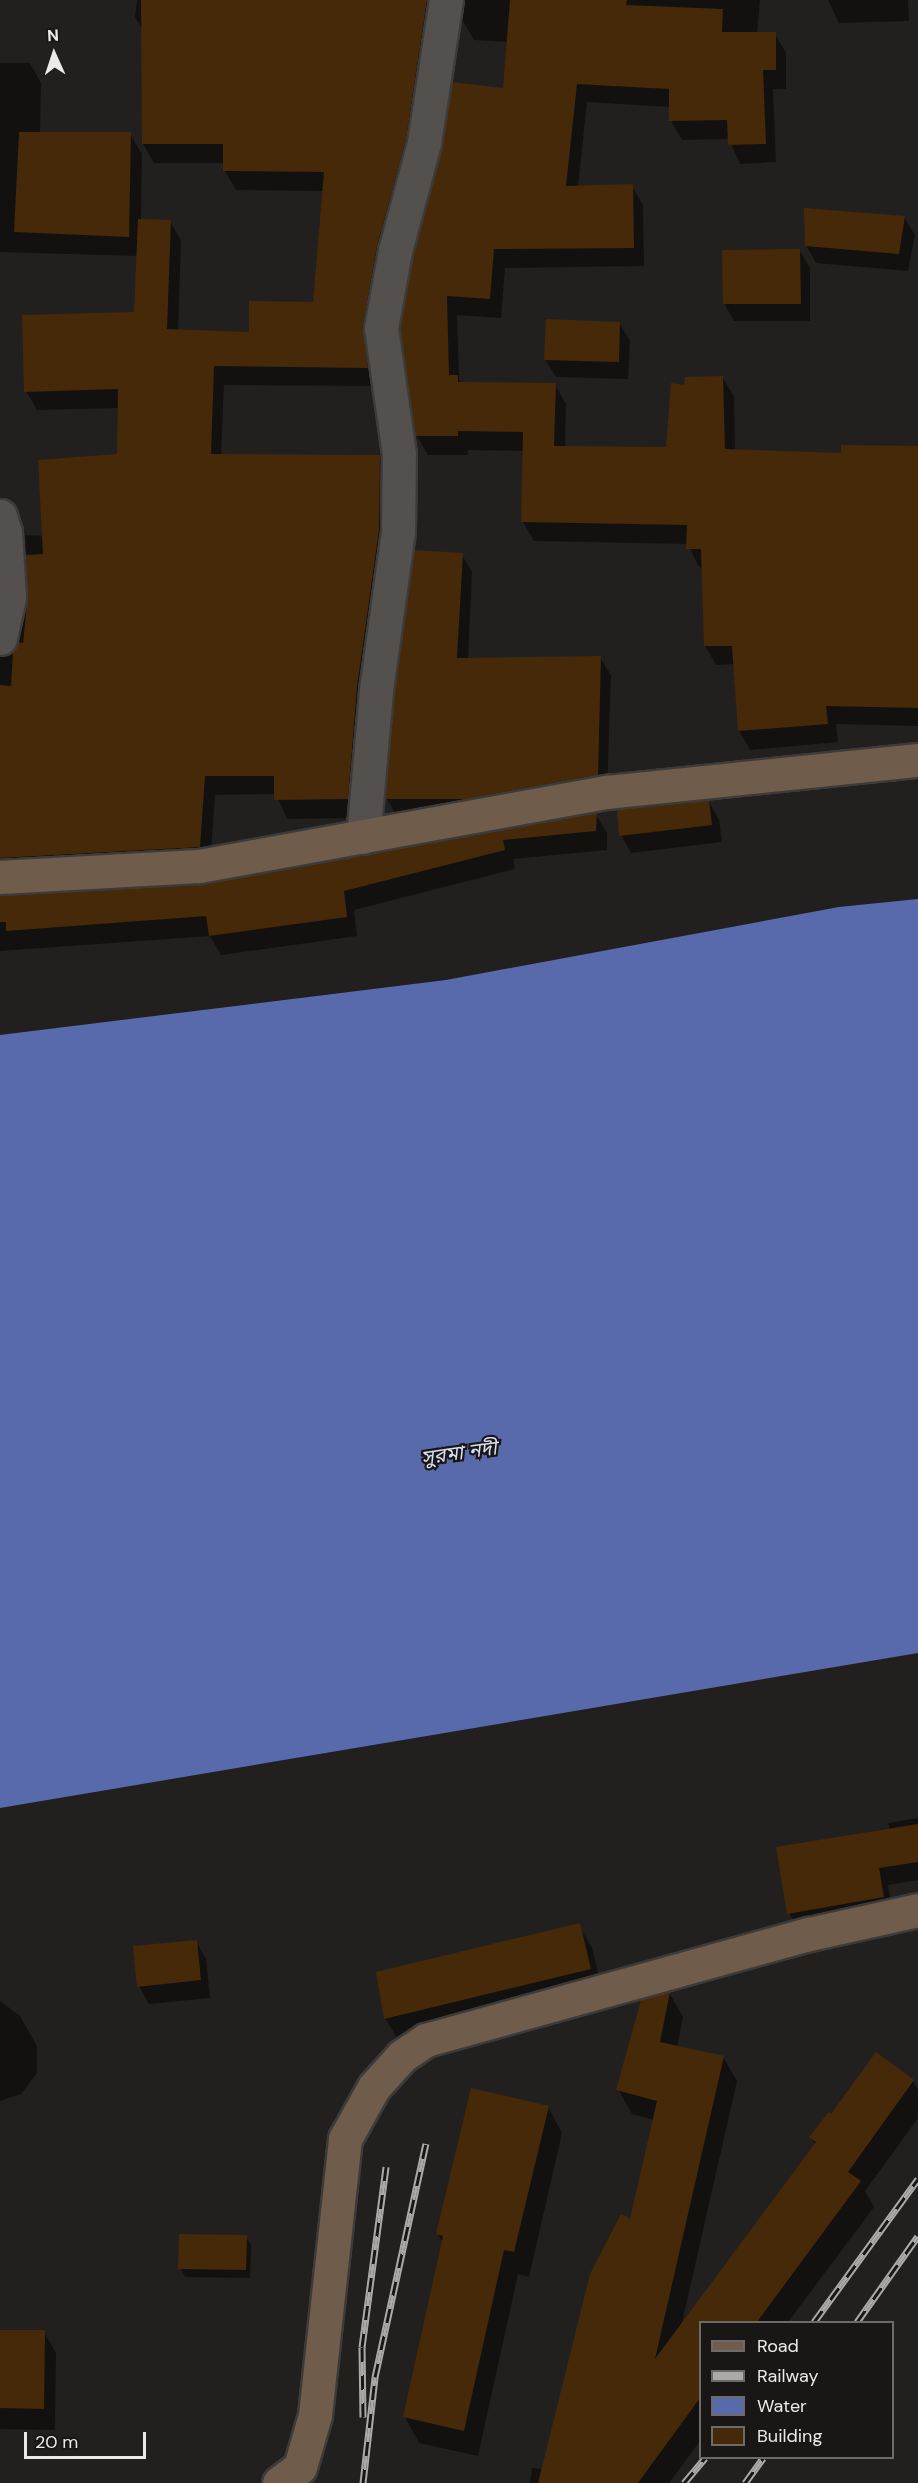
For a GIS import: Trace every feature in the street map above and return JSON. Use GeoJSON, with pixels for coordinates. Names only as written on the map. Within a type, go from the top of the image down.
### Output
{"type":"FeatureCollection","features":[{"type":"Feature","properties":{"kind":"street"},"geometry":{"type":"LineString","coordinates":[[363,837],[376,690],[398,531],[399,454],[381,328],[395,251],[424,143],[446,0]]}},
{"type":"Feature","properties":{"kind":"street"},"geometry":{"type":"LineString","coordinates":[[0,516],[5,532],[9,597],[0,638]]}},
{"type":"Feature","properties":{"kind":"street"},"geometry":{"type":"LineString","coordinates":[[0,878],[199,866],[607,792],[918,760]]}},
{"type":"Feature","properties":{"kind":"street"},"geometry":{"type":"LineString","coordinates":[[279,2483],[300,2468],[315,2415],[345,2139],[374,2087],[402,2056],[426,2040],[809,1934],[918,1910]]}},
{"type":"Feature","properties":{"kind":"water","name":"সুরমা নদী"},"geometry":{"type":"Polygon","coordinates":[[[918,899],[918,1653],[0,1808],[0,1035],[446,980],[839,907],[918,899]]]}},
{"type":"Feature","properties":{"kind":"building"},"geometry":{"type":"Polygon","coordinates":[[[141,0],[427,0],[406,139],[377,246],[363,325],[368,368],[214,366],[211,454],[380,455],[379,530],[357,687],[348,799],[274,800],[274,776],[205,776],[200,847],[0,858],[0,685],[11,686],[13,652],[18,642],[23,643],[28,596],[25,555],[43,554],[38,460],[117,454],[118,389],[24,392],[22,315],[134,312],[138,219],[171,220],[167,329],[249,332],[249,301],[313,302],[324,172],[223,171],[223,144],[142,144],[141,0]]]}},
{"type":"Feature","properties":{"kind":"building"},"geometry":{"type":"Polygon","coordinates":[[[510,0],[627,0],[626,5],[723,9],[722,32],[776,32],[776,70],[763,70],[766,144],[728,145],[727,120],[669,121],[669,89],[577,84],[566,186],[633,184],[634,248],[494,249],[490,299],[447,296],[449,375],[458,375],[458,382],[556,383],[554,446],[666,447],[671,383],[684,385],[685,377],[723,376],[725,449],[841,453],[841,445],[918,446],[918,708],[826,706],[828,724],[738,731],[732,646],[704,646],[701,549],[686,549],[687,525],[521,522],[523,432],[458,431],[458,436],[415,436],[400,328],[413,255],[442,148],[452,82],[503,88],[510,0]]]}},
{"type":"Feature","properties":{"kind":"building"},"geometry":{"type":"Polygon","coordinates":[[[19,132],[131,132],[129,237],[14,232],[19,132]]]}},
{"type":"Feature","properties":{"kind":"building"},"geometry":{"type":"Polygon","coordinates":[[[804,208],[905,216],[899,254],[805,246],[804,208]]]}},
{"type":"Feature","properties":{"kind":"building"},"geometry":{"type":"Polygon","coordinates":[[[800,249],[801,304],[723,304],[722,250],[800,249]]]}},
{"type":"Feature","properties":{"kind":"building"},"geometry":{"type":"Polygon","coordinates":[[[546,319],[620,322],[619,362],[544,360],[546,319]]]}},
{"type":"Feature","properties":{"kind":"building"},"geometry":{"type":"Polygon","coordinates":[[[414,550],[463,553],[457,658],[601,656],[598,775],[466,799],[385,799],[395,692],[414,550]]]}},
{"type":"Feature","properties":{"kind":"building"},"geometry":{"type":"Polygon","coordinates":[[[709,800],[712,825],[619,836],[617,810],[709,800]]]}},
{"type":"Feature","properties":{"kind":"building"},"geometry":{"type":"Polygon","coordinates":[[[597,813],[596,831],[503,840],[505,850],[344,891],[347,917],[209,936],[206,916],[6,931],[6,922],[0,922],[0,896],[202,884],[597,813]]]}},
{"type":"Feature","properties":{"kind":"building"},"geometry":{"type":"Polygon","coordinates":[[[918,1824],[918,1862],[879,1868],[884,1897],[787,1914],[776,1847],[918,1824]]]}},
{"type":"Feature","properties":{"kind":"building"},"geometry":{"type":"Polygon","coordinates":[[[580,1923],[591,1969],[384,2019],[376,1972],[580,1923]]]}},
{"type":"Feature","properties":{"kind":"building"},"geometry":{"type":"Polygon","coordinates":[[[197,1940],[201,1980],[137,1987],[133,1946],[197,1940]]]}},
{"type":"Feature","properties":{"kind":"building"},"geometry":{"type":"Polygon","coordinates":[[[670,1992],[660,2042],[724,2056],[655,2359],[816,2142],[809,2137],[829,2112],[831,2114],[876,2052],[914,2080],[848,2172],[861,2181],[758,2321],[699,2321],[699,2399],[638,2483],[538,2483],[590,2274],[621,2214],[630,2219],[657,2101],[616,2090],[641,2000],[670,1992]]]}},
{"type":"Feature","properties":{"kind":"building"},"geometry":{"type":"Polygon","coordinates":[[[471,2088],[549,2106],[514,2252],[504,2250],[464,2431],[403,2417],[443,2236],[436,2234],[471,2088]]]}},
{"type":"Feature","properties":{"kind":"building"},"geometry":{"type":"Polygon","coordinates":[[[179,2234],[247,2235],[246,2270],[178,2269],[179,2234]]]}},
{"type":"Feature","properties":{"kind":"building"},"geometry":{"type":"Polygon","coordinates":[[[0,2330],[45,2330],[44,2409],[0,2408],[0,2330]]]}},
{"type":"Feature","properties":{"kind":"railway"},"geometry":{"type":"LineString","coordinates":[[363,2483],[375,2377],[426,2143]]}},
{"type":"Feature","properties":{"kind":"railway"},"geometry":{"type":"LineString","coordinates":[[363,2417],[362,2347],[386,2167]]}},
{"type":"Feature","properties":{"kind":"railway"},"geometry":{"type":"LineString","coordinates":[[815,2321],[918,2179]]}},
{"type":"Feature","properties":{"kind":"railway"},"geometry":{"type":"LineString","coordinates":[[858,2321],[918,2236]]}},
{"type":"Feature","properties":{"kind":"railway"},"geometry":{"type":"LineString","coordinates":[[684,2483],[704,2459]]}},
{"type":"Feature","properties":{"kind":"railway"},"geometry":{"type":"LineString","coordinates":[[745,2483],[762,2459]]}}]}
